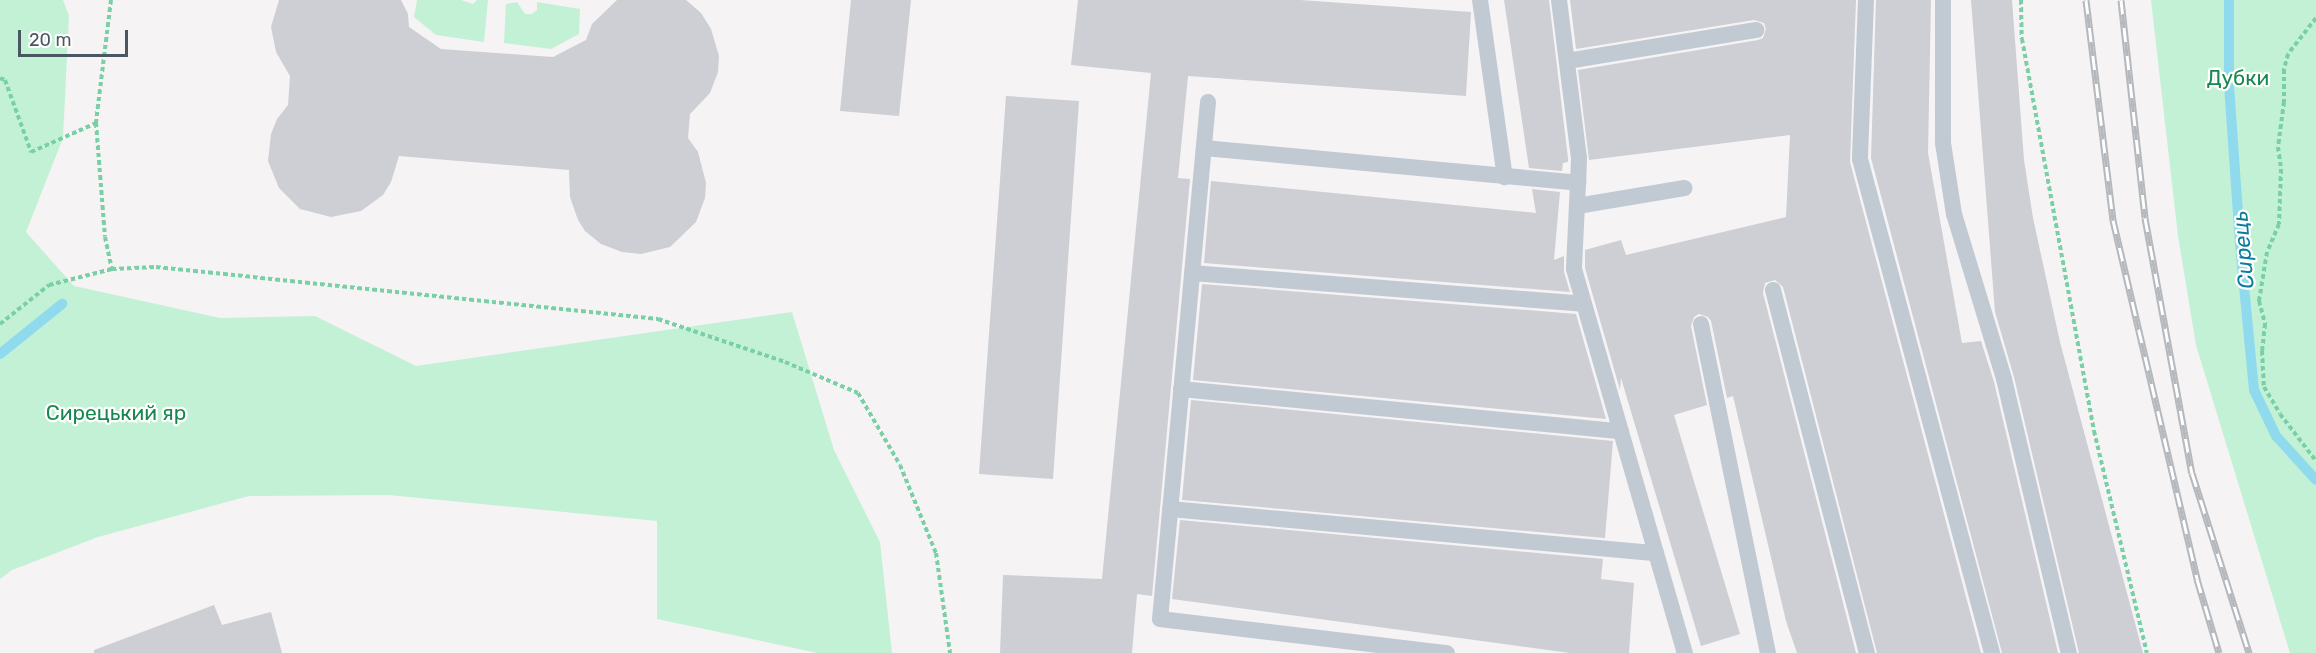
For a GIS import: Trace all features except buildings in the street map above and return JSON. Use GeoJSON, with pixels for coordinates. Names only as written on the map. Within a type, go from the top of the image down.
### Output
{"type":"FeatureCollection","features":[{"type":"Feature","properties":{"kind":"lane"},"geometry":{"type":"LineString","coordinates":[[1480,0],[1505,177]]}},
{"type":"Feature","properties":{"kind":"lane"},"geometry":{"type":"LineString","coordinates":[[1559,0],[1580,158],[1574,269],[1685,653]]}},
{"type":"Feature","properties":{"kind":"lane"},"geometry":{"type":"LineString","coordinates":[[1866,0],[1860,159],[1992,653]]}},
{"type":"Feature","properties":{"kind":"lane"},"geometry":{"type":"LineString","coordinates":[[1943,0],[1943,143],[1954,214],[2004,379],[2069,653]]}},
{"type":"Feature","properties":{"kind":"lane"},"geometry":{"type":"LineString","coordinates":[[1567,61],[1756,30]]}},
{"type":"Feature","properties":{"kind":"lane"},"geometry":{"type":"LineString","coordinates":[[1208,102],[1160,619],[1447,653]]}},
{"type":"Feature","properties":{"kind":"lane"},"geometry":{"type":"LineString","coordinates":[[1204,148],[1578,183]]}},
{"type":"Feature","properties":{"kind":"lane"},"geometry":{"type":"LineString","coordinates":[[1577,206],[1685,188]]}},
{"type":"Feature","properties":{"kind":"lane"},"geometry":{"type":"LineString","coordinates":[[1192,273],[1584,304]]}},
{"type":"Feature","properties":{"kind":"lane"},"geometry":{"type":"LineString","coordinates":[[1773,290],[1867,653]]}},
{"type":"Feature","properties":{"kind":"lane"},"geometry":{"type":"LineString","coordinates":[[1701,324],[1768,653]]}},
{"type":"Feature","properties":{"kind":"lane"},"geometry":{"type":"LineString","coordinates":[[1181,388],[1621,430]]}},
{"type":"Feature","properties":{"kind":"lane"},"geometry":{"type":"LineString","coordinates":[[1170,509],[1656,553]]}},
{"type":"Feature","properties":{"kind":"path"},"geometry":{"type":"LineString","coordinates":[[111,0],[96,123],[105,237],[112,269]]}},
{"type":"Feature","properties":{"kind":"path"},"geometry":{"type":"LineString","coordinates":[[2020,0],[2022,39],[2094,431],[2148,653]]}},
{"type":"Feature","properties":{"kind":"path"},"geometry":{"type":"LineString","coordinates":[[2316,18],[2288,54],[2284,69],[2284,102],[2278,147],[2279,224],[2267,252],[2259,301],[2265,324],[2262,351],[2264,387],[2280,414],[2316,461]]}},
{"type":"Feature","properties":{"kind":"path"},"geometry":{"type":"LineString","coordinates":[[0,78],[4,80],[31,152],[96,123]]}},
{"type":"Feature","properties":{"kind":"path"},"geometry":{"type":"LineString","coordinates":[[0,324],[49,285],[112,269],[156,267],[657,319],[785,362],[858,393],[900,465],[936,553],[950,653]]}},
{"type":"Feature","properties":{"kind":"green space","name":"Сирецький яр"},"geometry":{"type":"Polygon","coordinates":[[[0,0],[63,0],[69,16],[63,138],[26,232],[74,286],[220,318],[315,316],[416,366],[792,312],[834,450],[880,542],[892,653],[818,653],[657,619],[657,521],[389,495],[249,496],[98,537],[12,570],[0,579],[0,0]]]}},
{"type":"Feature","properties":{"kind":"green space"},"geometry":{"type":"Polygon","coordinates":[[[417,0],[461,0],[473,4],[477,0],[488,0],[484,42],[436,35],[414,17],[417,0]]]}},
{"type":"Feature","properties":{"kind":"green space","name":"Дубки"},"geometry":{"type":"Polygon","coordinates":[[[2151,0],[2316,0],[2316,653],[2290,653],[2196,345],[2178,236],[2151,0]]]}},
{"type":"Feature","properties":{"kind":"green space"},"geometry":{"type":"Polygon","coordinates":[[[517,2],[525,14],[532,14],[537,10],[537,2],[580,9],[579,34],[551,49],[504,43],[506,4],[517,2]]]}},
{"type":"Feature","properties":{"kind":"waterway","name":"Сирець"},"geometry":{"type":"LineString","coordinates":[[2229,0],[2229,85],[2241,255],[2254,390],[2276,436],[2316,480]]}},
{"type":"Feature","properties":{"kind":"waterway"},"geometry":{"type":"LineString","coordinates":[[0,354],[62,304]]}},
{"type":"Feature","properties":{"kind":"railway"},"geometry":{"type":"LineString","coordinates":[[2086,0],[2113,220],[2197,579],[2219,653]]}},
{"type":"Feature","properties":{"kind":"railway"},"geometry":{"type":"LineString","coordinates":[[2121,0],[2145,218],[2192,473],[2249,653]]}}]}
